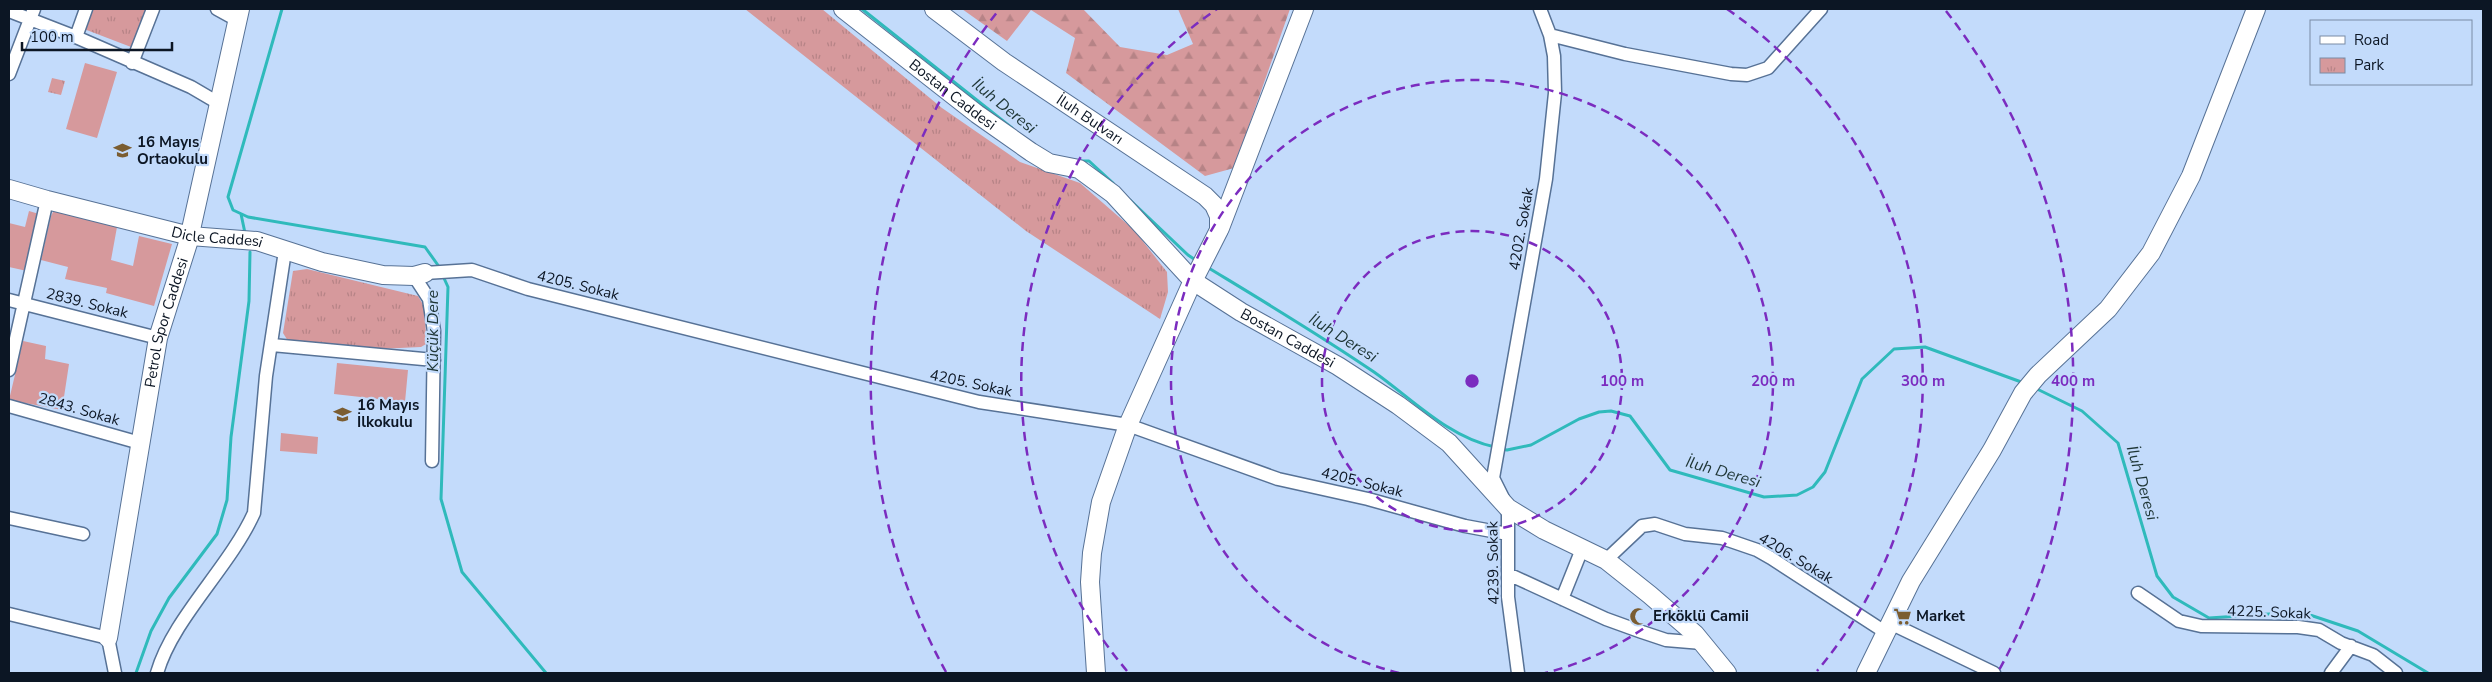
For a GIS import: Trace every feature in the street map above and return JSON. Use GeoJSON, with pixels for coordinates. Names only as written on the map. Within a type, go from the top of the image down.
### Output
{"type":"FeatureCollection","features":[{"type":"Feature","properties":{"kind":"street"},"geometry":{"type":"LineString","coordinates":[[76,37],[86,9]]}},
{"type":"Feature","properties":{"kind":"street"},"geometry":{"type":"LineString","coordinates":[[132,63],[154,9]]}},
{"type":"Feature","properties":{"kind":"street"},"geometry":{"type":"LineString","coordinates":[[217,9],[239,14]]}},
{"type":"Feature","properties":{"kind":"street","name":"Bostan Caddesi"},"geometry":{"type":"LineString","coordinates":[[843,9],[977,114],[1031,152],[1049,163],[1079,169],[1113,194],[1194,278],[1398,405],[1449,443],[1508,508],[1544,530],[1606,560],[1674,615],[1702,643],[1727,673]]}},
{"type":"Feature","properties":{"kind":"street","name":"İluh Bulvarı"},"geometry":{"type":"LineString","coordinates":[[934,9],[1004,62],[1205,196],[1214,206],[1219,216],[1217,236]]}},
{"type":"Feature","properties":{"kind":"street"},"geometry":{"type":"LineString","coordinates":[[1096,673],[1090,582],[1092,553],[1101,502],[1128,425],[1194,278],[1217,236],[1304,9]]}},
{"type":"Feature","properties":{"kind":"street","name":"4202. Sokak"},"geometry":{"type":"LineString","coordinates":[[1498,455],[1546,180],[1554,93],[1554,56],[1550,35],[1540,9]]}},
{"type":"Feature","properties":{"kind":"street"},"geometry":{"type":"LineString","coordinates":[[1550,35],[1624,54],[1731,74],[1747,75],[1768,68],[1821,9]]}},
{"type":"Feature","properties":{"kind":"street"},"geometry":{"type":"LineString","coordinates":[[1866,673],[1911,581],[1992,450],[2023,393],[2038,375],[2108,309],[2151,253],[2191,176],[2256,9]]}},
{"type":"Feature","properties":{"kind":"street"},"geometry":{"type":"LineString","coordinates":[[9,11],[32,14],[132,63],[191,87],[220,104]]}},
{"type":"Feature","properties":{"kind":"street"},"geometry":{"type":"LineString","coordinates":[[9,74],[22,35],[32,14]]}},
{"type":"Feature","properties":{"kind":"street","name":"Petrol Spor Caddesi"},"geometry":{"type":"LineString","coordinates":[[108,638],[158,338],[190,236],[239,14]]}},
{"type":"Feature","properties":{"kind":"street","name":"Dicle Caddesi"},"geometry":{"type":"LineString","coordinates":[[9,189],[190,236],[257,240],[322,262],[383,274],[420,274]]}},
{"type":"Feature","properties":{"kind":"street"},"geometry":{"type":"LineString","coordinates":[[9,370],[46,200]]}},
{"type":"Feature","properties":{"kind":"street"},"geometry":{"type":"LineString","coordinates":[[157,673],[161,659],[174,635],[245,532],[254,513],[266,376],[285,251]]}},
{"type":"Feature","properties":{"kind":"street","name":"4205. Sokak"},"geometry":{"type":"LineString","coordinates":[[420,274],[472,270],[528,289],[924,390],[988,404],[1128,425],[1278,479],[1368,499],[1465,526],[1508,534]]}},
{"type":"Feature","properties":{"kind":"street"},"geometry":{"type":"LineString","coordinates":[[420,274],[429,299],[434,331],[432,461]]}},
{"type":"Feature","properties":{"kind":"street","name":"2839. Sokak"},"geometry":{"type":"LineString","coordinates":[[9,300],[158,338]]}},
{"type":"Feature","properties":{"kind":"street"},"geometry":{"type":"LineString","coordinates":[[272,345],[434,360]]}},
{"type":"Feature","properties":{"kind":"street","name":"2843. Sokak"},"geometry":{"type":"LineString","coordinates":[[9,406],[140,443]]}},
{"type":"Feature","properties":{"kind":"street","name":"4239. Sokak"},"geometry":{"type":"LineString","coordinates":[[1498,455],[1493,478],[1508,508],[1508,597],[1518,673]]}},
{"type":"Feature","properties":{"kind":"street"},"geometry":{"type":"LineString","coordinates":[[9,518],[83,534]]}},
{"type":"Feature","properties":{"kind":"street","name":"4206. Sokak"},"geometry":{"type":"LineString","coordinates":[[1606,560],[1642,526],[1655,524],[1685,534],[1722,538],[1756,550],[1888,627],[1994,673]]}},
{"type":"Feature","properties":{"kind":"street"},"geometry":{"type":"LineString","coordinates":[[1562,599],[1582,548]]}},
{"type":"Feature","properties":{"kind":"street"},"geometry":{"type":"LineString","coordinates":[[1508,574],[1606,619],[1650,635],[1666,640],[1702,643]]}},
{"type":"Feature","properties":{"kind":"street","name":"4225. Sokak"},"geometry":{"type":"LineString","coordinates":[[2138,592],[2179,621],[2211,627],[2298,627],[2319,630],[2341,643],[2373,655],[2396,673]]}},
{"type":"Feature","properties":{"kind":"street"},"geometry":{"type":"LineString","coordinates":[[9,614],[108,638],[115,673]]}},
{"type":"Feature","properties":{"kind":"street"},"geometry":{"type":"LineString","coordinates":[[2331,673],[2350,646]]}},
{"type":"Feature","properties":{"kind":"green space"},"geometry":{"type":"Polygon","coordinates":[[[92,9],[147,9],[131,47],[84,29],[92,9]]]}},
{"type":"Feature","properties":{"kind":"green space"},"geometry":{"type":"Polygon","coordinates":[[[745,9],[822,9],[942,108],[1020,162],[1080,183],[1134,230],[1167,272],[1168,292],[1160,319],[1026,231],[745,9]]]}},
{"type":"Feature","properties":{"kind":"green space"},"geometry":{"type":"Polygon","coordinates":[[[962,9],[1083,9],[1120,47],[1167,55],[1193,44],[1178,9],[1290,9],[1234,168],[1205,176],[1066,73],[1075,38],[1031,10],[1007,41],[962,9]]]}},
{"type":"Feature","properties":{"kind":"green space"},"geometry":{"type":"Polygon","coordinates":[[[85,63],[117,72],[97,138],[66,129],[85,63]]]}},
{"type":"Feature","properties":{"kind":"green space"},"geometry":{"type":"Polygon","coordinates":[[[52,78],[65,81],[61,95],[48,92],[52,78]]]}},
{"type":"Feature","properties":{"kind":"green space"},"geometry":{"type":"Polygon","coordinates":[[[54,210],[117,227],[111,260],[133,266],[139,236],[172,244],[154,306],[106,293],[107,288],[65,279],[68,267],[41,260],[54,210]]]}},
{"type":"Feature","properties":{"kind":"green space"},"geometry":{"type":"Polygon","coordinates":[[[29,211],[39,214],[27,271],[9,267],[9,223],[25,227],[29,211]]]}},
{"type":"Feature","properties":{"kind":"green space"},"geometry":{"type":"Polygon","coordinates":[[[307,269],[418,296],[425,308],[426,344],[421,347],[378,349],[288,341],[283,333],[293,271],[307,269]]]}},
{"type":"Feature","properties":{"kind":"green space"},"geometry":{"type":"Polygon","coordinates":[[[23,341],[46,346],[45,359],[69,364],[62,410],[9,400],[23,341]]]}},
{"type":"Feature","properties":{"kind":"green space"},"geometry":{"type":"Polygon","coordinates":[[[337,363],[408,370],[405,402],[334,394],[337,363]]]}},
{"type":"Feature","properties":{"kind":"green space"},"geometry":{"type":"Polygon","coordinates":[[[281,433],[318,437],[317,454],[280,451],[281,433]]]}},
{"type":"Feature","properties":{"kind":"waterway","name":"Küçük Dere"},"geometry":{"type":"LineString","coordinates":[[282,9],[228,197],[233,210],[248,217],[425,247],[440,268]]}},
{"type":"Feature","properties":{"kind":"waterway","name":"İluh Deresi"},"geometry":{"type":"LineString","coordinates":[[862,9],[1012,128]]}},
{"type":"Feature","properties":{"kind":"waterway","name":"İluh Deresi"},"geometry":{"type":"LineString","coordinates":[[1080,161],[1089,161],[1113,183]]}},
{"type":"Feature","properties":{"kind":"waterway","name":"İluh Deresi"},"geometry":{"type":"LineString","coordinates":[[1130,200],[1188,255],[1197,261]]}},
{"type":"Feature","properties":{"kind":"waterway"},"geometry":{"type":"LineString","coordinates":[[241,214],[245,233]]}},
{"type":"Feature","properties":{"kind":"waterway"},"geometry":{"type":"LineString","coordinates":[[136,673],[151,631],[169,598],[217,534],[227,500],[231,437],[249,301],[250,252]]}},
{"type":"Feature","properties":{"kind":"waterway","name":"İluh Deresi"},"geometry":{"type":"LineString","coordinates":[[1207,267],[1354,358],[1446,426],[1478,442],[1495,447]]}},
{"type":"Feature","properties":{"kind":"waterway","name":"Küçük Dere"},"geometry":{"type":"LineString","coordinates":[[443,276],[448,287],[441,499],[462,572],[546,673]]}},
{"type":"Feature","properties":{"kind":"waterway","name":"İluh Deresi"},"geometry":{"type":"LineString","coordinates":[[1501,449],[1507,450],[1531,445],[1579,419],[1599,412],[1611,411],[1630,416],[1670,470],[1764,497],[1797,495],[1813,487],[1825,472],[1862,379],[1894,349],[1925,347],[2024,383]]}},
{"type":"Feature","properties":{"kind":"waterway","name":"İluh Deresi"},"geometry":{"type":"LineString","coordinates":[[2035,388],[2082,411],[2118,443],[2157,576],[2173,597],[2209,618],[2301,612],[2358,631],[2428,673]]}},
{"type":"Feature","properties":{"kind":"place","name":"16 Mayıs Ortaokulu"},"geometry":{"type":"Point","coordinates":[123,151]}},
{"type":"Feature","properties":{"kind":"place","name":"16 Mayıs İlkokulu"},"geometry":{"type":"Point","coordinates":[343,414]}},
{"type":"Feature","properties":{"kind":"place","name":"Erköklü Camii"},"geometry":{"type":"Point","coordinates":[1639,616]}},
{"type":"Feature","properties":{"kind":"place","name":"Market"},"geometry":{"type":"Point","coordinates":[1902,616]}}]}
